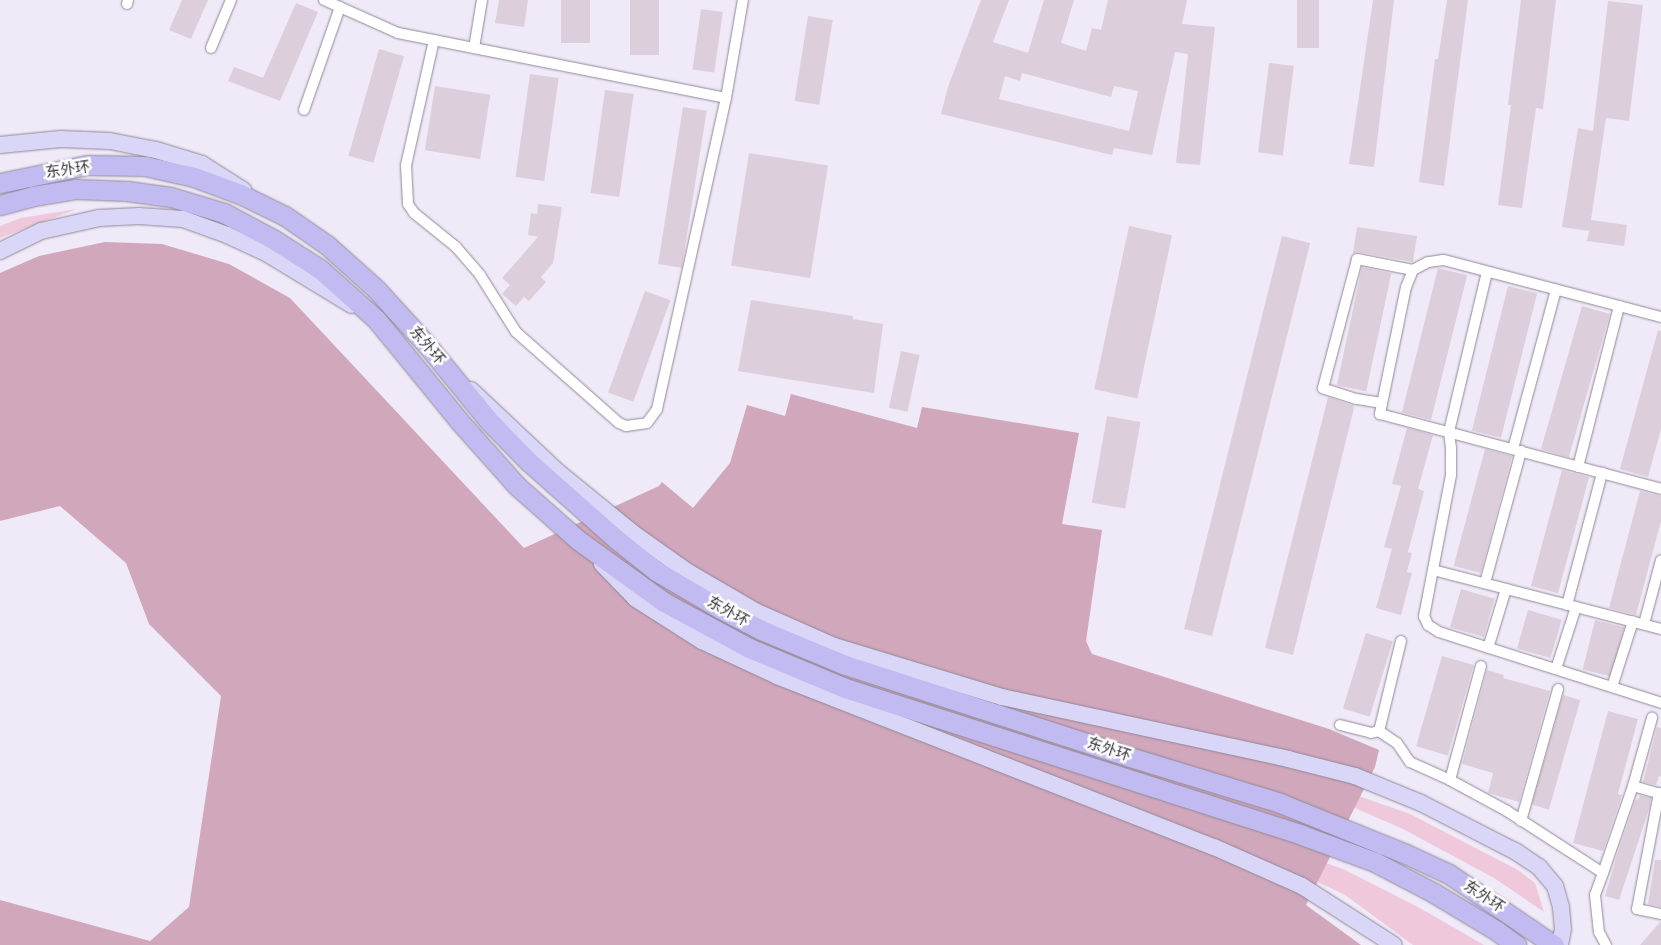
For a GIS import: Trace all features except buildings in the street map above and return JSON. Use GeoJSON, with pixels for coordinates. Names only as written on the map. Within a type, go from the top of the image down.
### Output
{"type":"FeatureCollection","features":[{"type":"Feature","properties":{"kind":"highway","name":"东外环"},"geometry":{"type":"LineString","coordinates":[[0,183],[87,165],[145,166],[194,177],[240,194],[285,216],[327,245],[376,289],[489,421],[522,455],[616,539],[656,571],[760,630],[845,664],[904,685],[1280,803],[1434,867],[1510,914],[1554,945]]}},
{"type":"Feature","properties":{"kind":"highway","name":"东外环"},"geometry":{"type":"LineString","coordinates":[[0,205],[33,196],[76,189],[127,191],[180,199],[224,213],[273,239],[320,269],[376,320],[460,422],[517,486],[578,540],[664,602],[758,651],[845,688],[1302,835],[1375,862],[1497,931],[1516,945]]}},
{"type":"Feature","properties":{"kind":"main road"},"geometry":{"type":"LineString","coordinates":[[0,146],[60,138],[110,141],[156,150],[202,164],[285,216]]}},
{"type":"Feature","properties":{"kind":"main road"},"geometry":{"type":"LineString","coordinates":[[0,251],[41,231],[98,218],[139,216],[182,219],[227,235],[266,253],[376,320]]}},
{"type":"Feature","properties":{"kind":"main road"},"geometry":{"type":"LineString","coordinates":[[443,365],[558,472],[633,533],[688,572],[755,611],[834,646],[1002,698],[1355,776],[1421,802],[1515,851],[1539,867],[1555,886],[1561,907],[1563,930],[1560,945]]}},
{"type":"Feature","properties":{"kind":"main road"},"geometry":{"type":"LineString","coordinates":[[578,540],[636,599],[702,641],[777,676],[1214,847],[1302,886],[1394,945]]}},
{"type":"Feature","properties":{"kind":"street"},"geometry":{"type":"LineString","coordinates":[[211,48],[231,0]]}},
{"type":"Feature","properties":{"kind":"street"},"geometry":{"type":"LineString","coordinates":[[324,0],[398,33],[726,98]]}},
{"type":"Feature","properties":{"kind":"street"},"geometry":{"type":"LineString","coordinates":[[474,48],[482,0]]}},
{"type":"Feature","properties":{"kind":"street"},"geometry":{"type":"LineString","coordinates":[[434,40],[406,165],[405,185],[408,204],[414,213],[456,247],[480,275],[516,332],[619,423],[626,426],[647,423],[657,410],[726,98],[743,0]]}},
{"type":"Feature","properties":{"kind":"street"},"geometry":{"type":"LineString","coordinates":[[304,110],[340,7]]}},
{"type":"Feature","properties":{"kind":"street"},"geometry":{"type":"LineString","coordinates":[[1382,403],[1356,399],[1323,388],[1357,259],[1413,270],[1428,262],[1442,260],[1661,317]]}},
{"type":"Feature","properties":{"kind":"street"},"geometry":{"type":"LineString","coordinates":[[1413,270],[1406,287],[1380,414],[1661,488]]}},
{"type":"Feature","properties":{"kind":"street"},"geometry":{"type":"LineString","coordinates":[[1487,272],[1449,432],[1452,448],[1451,476],[1424,616],[1428,625],[1439,632],[1661,703]]}},
{"type":"Feature","properties":{"kind":"street"},"geometry":{"type":"LineString","coordinates":[[1485,583],[1556,290]]}},
{"type":"Feature","properties":{"kind":"street"},"geometry":{"type":"LineString","coordinates":[[1578,466],[1619,306]]}},
{"type":"Feature","properties":{"kind":"street"},"geometry":{"type":"LineString","coordinates":[[1556,669],[1602,473]]}},
{"type":"Feature","properties":{"kind":"street"},"geometry":{"type":"LineString","coordinates":[[1644,624],[1661,560]]}},
{"type":"Feature","properties":{"kind":"street"},"geometry":{"type":"LineString","coordinates":[[1433,570],[1661,629]]}},
{"type":"Feature","properties":{"kind":"street"},"geometry":{"type":"LineString","coordinates":[[1488,648],[1506,589]]}},
{"type":"Feature","properties":{"kind":"street"},"geometry":{"type":"LineString","coordinates":[[1612,687],[1633,621]]}},
{"type":"Feature","properties":{"kind":"street"},"geometry":{"type":"LineString","coordinates":[[1379,731],[1400,641]]}},
{"type":"Feature","properties":{"kind":"street"},"geometry":{"type":"LineString","coordinates":[[1450,780],[1481,666]]}},
{"type":"Feature","properties":{"kind":"street"},"geometry":{"type":"LineString","coordinates":[[1522,821],[1558,689]]}},
{"type":"Feature","properties":{"kind":"street"},"geometry":{"type":"LineString","coordinates":[[1606,945],[1598,932],[1595,895],[1633,786],[1652,718]]}},
{"type":"Feature","properties":{"kind":"street"},"geometry":{"type":"LineString","coordinates":[[1340,725],[1372,733],[1379,731],[1398,743],[1410,762],[1450,780],[1522,821],[1603,873]]}},
{"type":"Feature","properties":{"kind":"street"},"geometry":{"type":"LineString","coordinates":[[1633,786],[1660,794],[1637,909],[1661,914]]}},
{"type":"Feature","properties":{"kind":"shaded area"},"geometry":{"type":"Polygon","coordinates":[[[77,209],[0,238],[0,226],[21,218],[77,209]]]}},
{"type":"Feature","properties":{"kind":"shaded area"},"geometry":{"type":"Polygon","coordinates":[[[105,242],[162,244],[229,264],[290,298],[524,548],[659,486],[662,482],[693,508],[730,463],[747,405],[785,416],[791,394],[917,428],[922,407],[1079,433],[1062,524],[1102,530],[1086,641],[1092,654],[1329,729],[1379,750],[1375,767],[1306,905],[1361,945],[0,945],[0,900],[150,941],[189,907],[221,696],[149,624],[126,563],[60,506],[0,521],[0,273],[39,256],[105,242]]]}},
{"type":"Feature","properties":{"kind":"shaded area"},"geometry":{"type":"Polygon","coordinates":[[[1350,793],[1410,814],[1518,870],[1535,883],[1544,912],[1494,878],[1403,829],[1348,805],[1350,793]]]}},
{"type":"Feature","properties":{"kind":"shaded area"},"geometry":{"type":"Polygon","coordinates":[[[1243,834],[1343,869],[1418,907],[1484,945],[1413,945],[1345,895],[1252,851],[1243,834]]]}}]}
